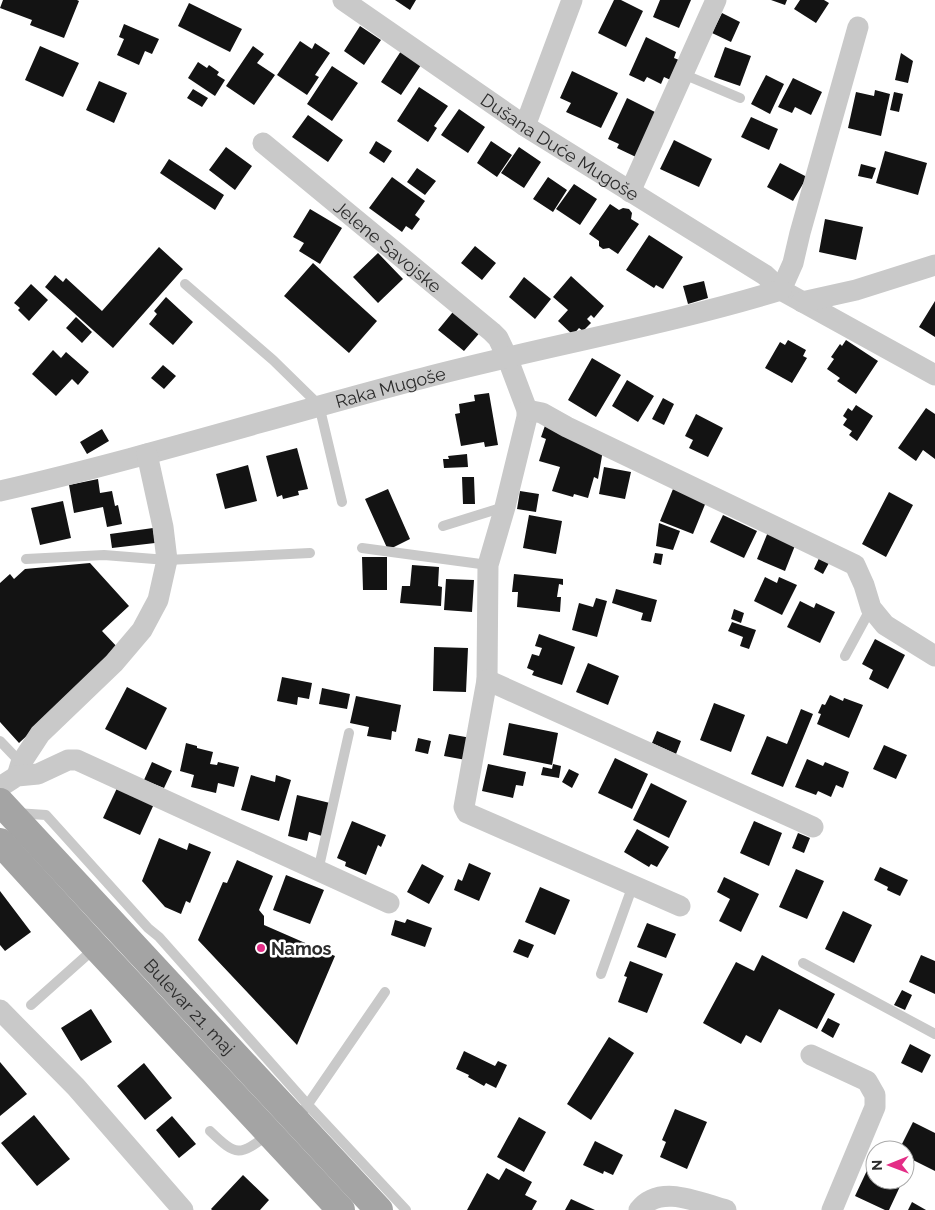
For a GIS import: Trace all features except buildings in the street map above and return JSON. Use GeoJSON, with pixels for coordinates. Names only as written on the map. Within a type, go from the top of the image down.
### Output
{"type":"FeatureCollection","features":[{"type":"Feature","properties":{"kind":"main road","name":"Bulevar 21. maj"},"geometry":{"type":"LineString","coordinates":[[5,807],[138,933],[302,1113],[379,1210]]}},
{"type":"Feature","properties":{"kind":"main road","name":"Bulevar 21. maj"},"geometry":{"type":"LineString","coordinates":[[0,842],[341,1210]]}},
{"type":"Feature","properties":{"kind":"street","name":"Dušana Duće Mugoše"},"geometry":{"type":"LineString","coordinates":[[343,0],[525,126],[765,274],[781,290],[935,375]]}},
{"type":"Feature","properties":{"kind":"street"},"geometry":{"type":"LineString","coordinates":[[525,126],[572,0]]}},
{"type":"Feature","properties":{"kind":"street"},"geometry":{"type":"LineString","coordinates":[[630,192],[716,0]]}},
{"type":"Feature","properties":{"kind":"street"},"geometry":{"type":"LineString","coordinates":[[781,290],[794,263],[800,232],[858,27]]}},
{"type":"Feature","properties":{"kind":"street","name":"Jelene Savojske"},"geometry":{"type":"LineString","coordinates":[[263,143],[498,338],[527,410]]}},
{"type":"Feature","properties":{"kind":"street"},"geometry":{"type":"LineString","coordinates":[[802,302],[856,290],[935,265]]}},
{"type":"Feature","properties":{"kind":"street","name":"Raka Mugoše"},"geometry":{"type":"LineString","coordinates":[[0,490],[75,474],[319,405],[507,357],[729,306],[781,290]]}},
{"type":"Feature","properties":{"kind":"street"},"geometry":{"type":"LineString","coordinates":[[680,906],[467,813],[464,807],[487,680],[488,565],[526,425],[527,410],[542,412],[567,427],[855,565],[871,608],[885,625],[935,656]]}},
{"type":"Feature","properties":{"kind":"street"},"geometry":{"type":"LineString","coordinates":[[13,775],[40,734],[114,663],[142,630],[158,600],[167,560],[163,526],[147,454]]}},
{"type":"Feature","properties":{"kind":"street"},"geometry":{"type":"LineString","coordinates":[[487,680],[813,827]]}},
{"type":"Feature","properties":{"kind":"street"},"geometry":{"type":"LineString","coordinates":[[13,775],[38,774],[68,760],[82,761],[389,903]]}},
{"type":"Feature","properties":{"kind":"street"},"geometry":{"type":"LineString","coordinates":[[0,1010],[76,1087],[184,1210]]}},
{"type":"Feature","properties":{"kind":"street"},"geometry":{"type":"LineString","coordinates":[[811,1055],[867,1081],[875,1095],[876,1107],[832,1210]]}},
{"type":"Feature","properties":{"kind":"street"},"geometry":{"type":"LineString","coordinates":[[639,1210],[642,1205],[658,1197],[674,1195],[726,1210]]}},
{"type":"Feature","properties":{"kind":"lane"},"geometry":{"type":"LineString","coordinates":[[683,74],[740,98]]}},
{"type":"Feature","properties":{"kind":"lane"},"geometry":{"type":"LineString","coordinates":[[185,284],[273,360],[319,405],[342,502]]}},
{"type":"Feature","properties":{"kind":"lane"},"geometry":{"type":"LineString","coordinates":[[443,526],[505,507]]}},
{"type":"Feature","properties":{"kind":"lane"},"geometry":{"type":"LineString","coordinates":[[362,548],[488,565]]}},
{"type":"Feature","properties":{"kind":"lane"},"geometry":{"type":"LineString","coordinates":[[26,560],[104,555],[167,560],[310,553]]}},
{"type":"Feature","properties":{"kind":"lane"},"geometry":{"type":"LineString","coordinates":[[845,656],[871,608]]}},
{"type":"Feature","properties":{"kind":"lane"},"geometry":{"type":"LineString","coordinates":[[318,871],[349,733]]}},
{"type":"Feature","properties":{"kind":"lane"},"geometry":{"type":"LineString","coordinates":[[0,741],[13,775]]}},
{"type":"Feature","properties":{"kind":"lane"},"geometry":{"type":"LineString","coordinates":[[601,974],[633,885]]}},
{"type":"Feature","properties":{"kind":"lane"},"geometry":{"type":"LineString","coordinates":[[31,1005],[96,947]]}},
{"type":"Feature","properties":{"kind":"lane"},"geometry":{"type":"LineString","coordinates":[[803,963],[935,1034]]}},
{"type":"Feature","properties":{"kind":"lane"},"geometry":{"type":"LineString","coordinates":[[385,992],[302,1113],[406,1210]]}},
{"type":"Feature","properties":{"kind":"lane"},"geometry":{"type":"LineString","coordinates":[[210,1131],[229,1149],[240,1151],[251,1147],[270,1134]]}},
{"type":"Feature","properties":{"kind":"place","name":"Namos"},"geometry":{"type":"Point","coordinates":[261,948]}}]}
